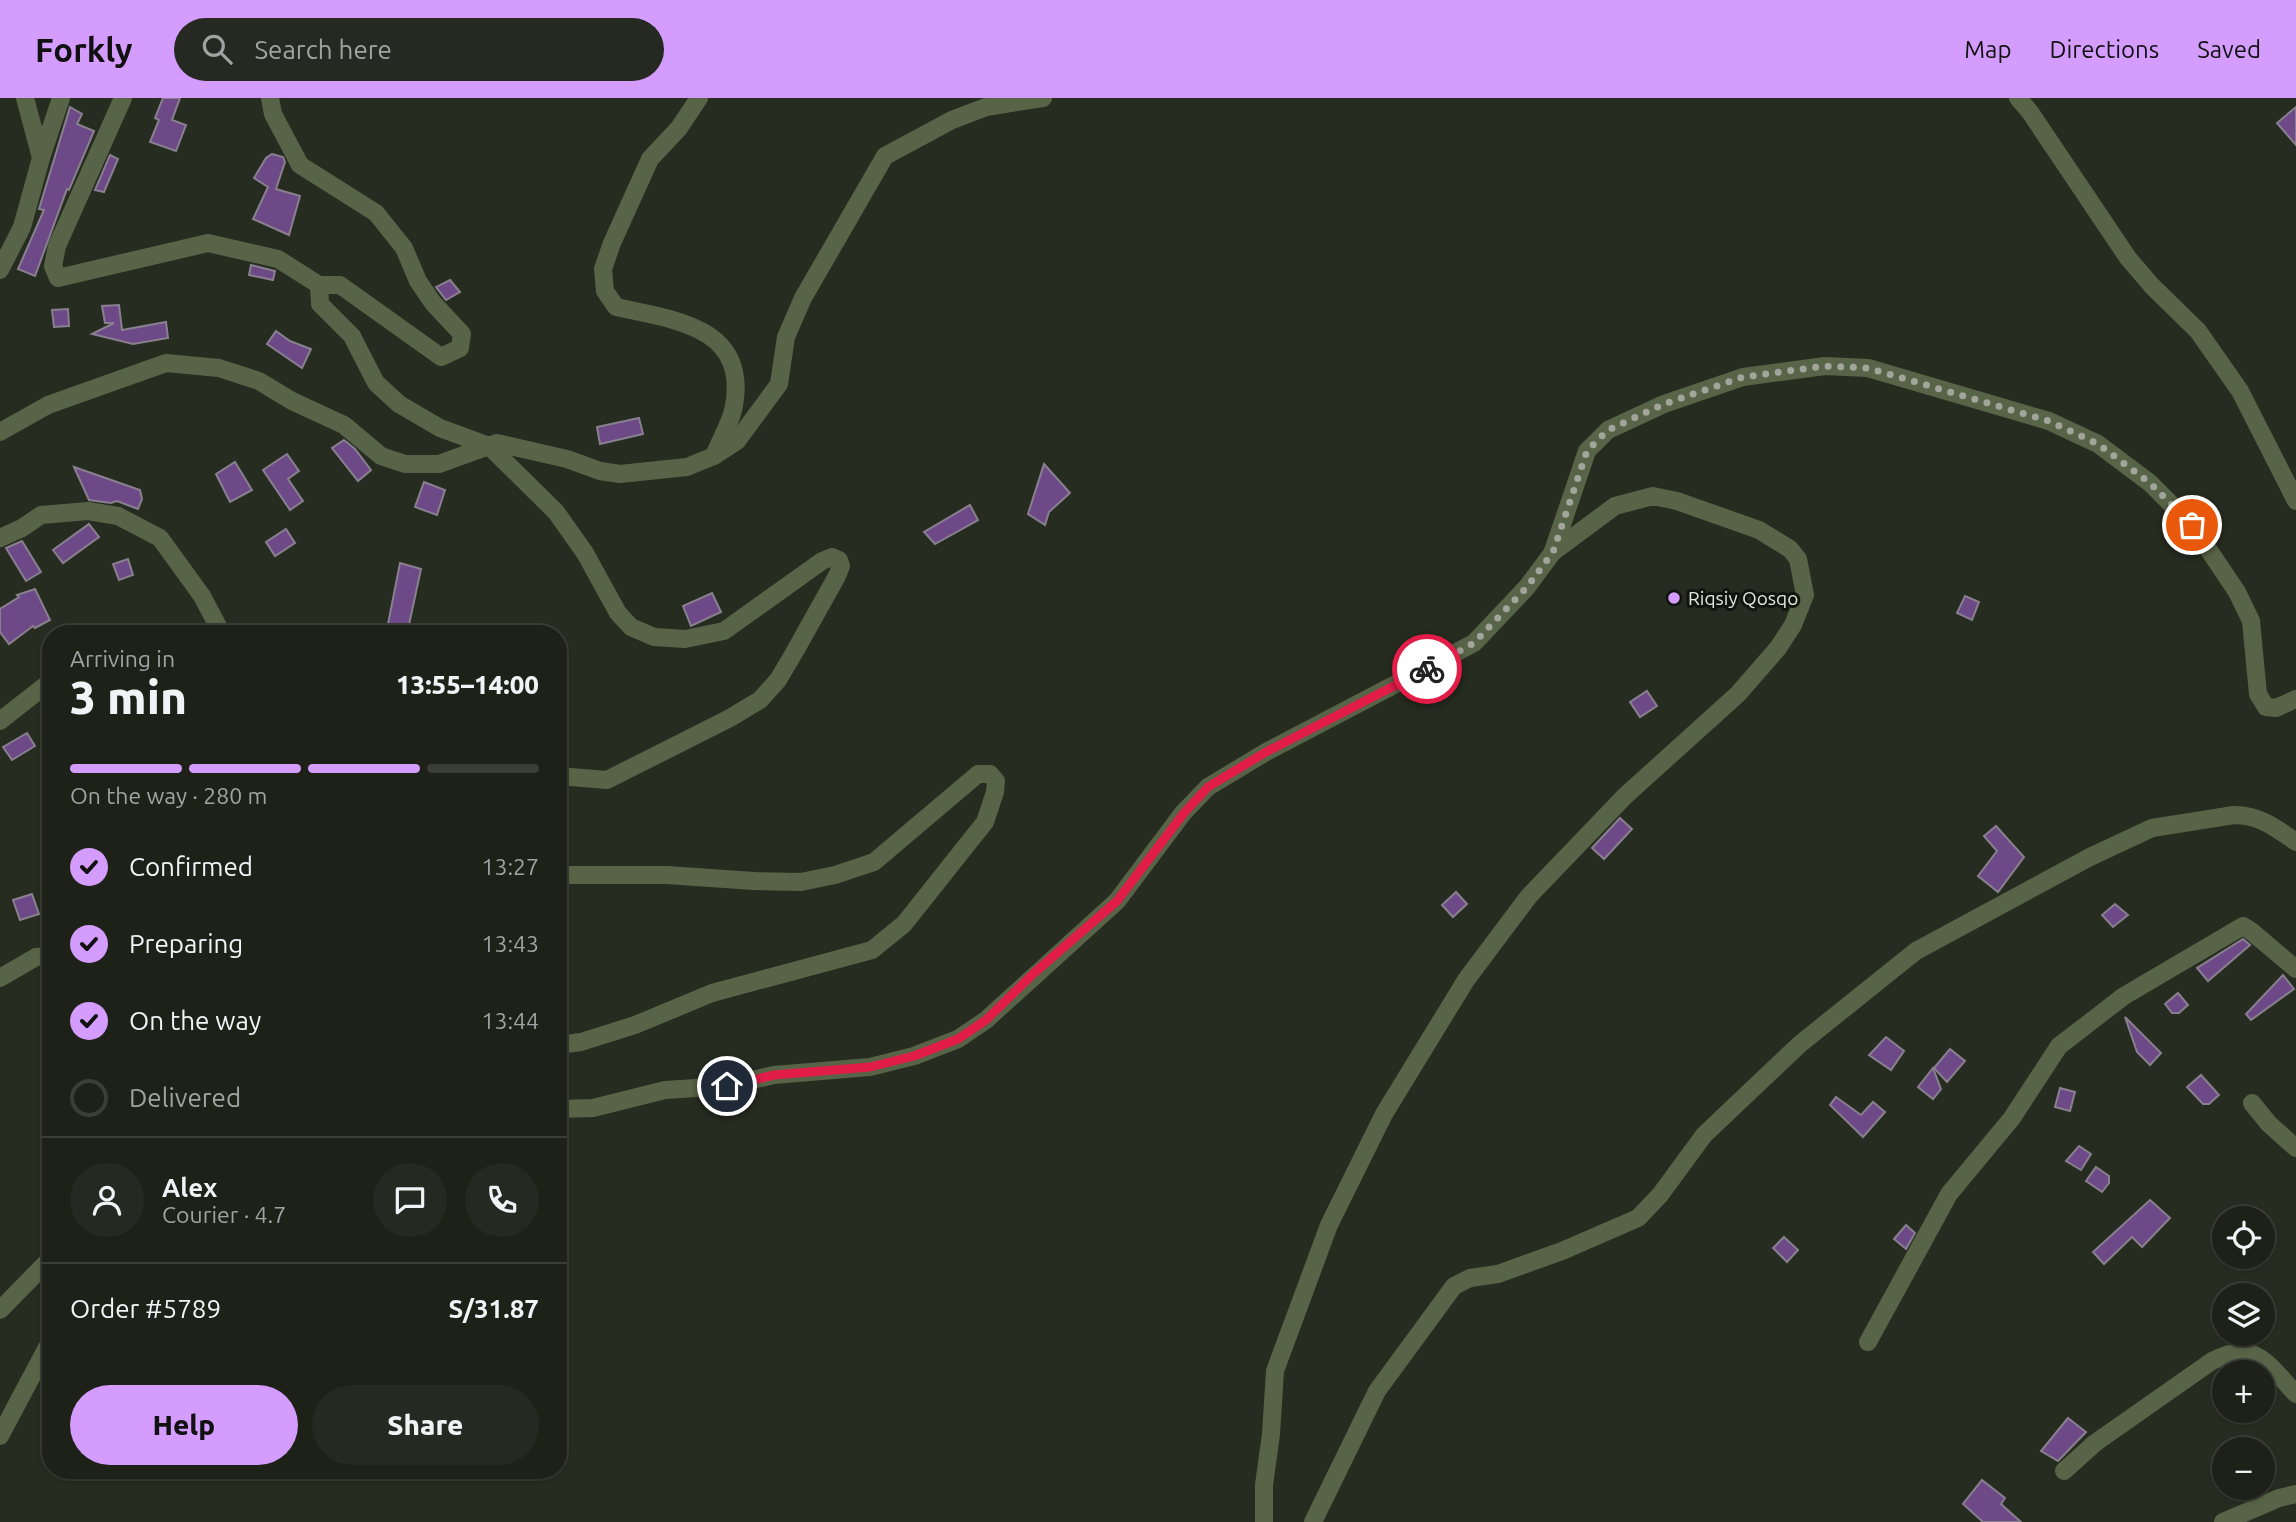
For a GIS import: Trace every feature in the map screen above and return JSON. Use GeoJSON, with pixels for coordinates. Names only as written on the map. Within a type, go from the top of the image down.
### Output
{"type":"FeatureCollection","features":[{"type":"Feature","properties":{"kind":"street"},"geometry":{"type":"LineString","coordinates":[[25,98],[41,158]]}},
{"type":"Feature","properties":{"kind":"street"},"geometry":{"type":"LineString","coordinates":[[0,270],[22,227],[61,98]]}},
{"type":"Feature","properties":{"kind":"street"},"geometry":{"type":"LineString","coordinates":[[123,98],[57,246],[52,266],[58,278],[208,243],[278,259],[318,285],[340,285],[440,357],[460,348],[462,334],[433,303],[418,281],[404,248],[376,213],[300,165],[273,114],[270,98]]}},
{"type":"Feature","properties":{"kind":"street"},"geometry":{"type":"LineString","coordinates":[[699,98],[679,128],[650,159],[623,215],[603,269],[605,291],[616,307],[692,324],[718,342],[731,359],[736,377],[734,408],[713,456]]}},
{"type":"Feature","properties":{"kind":"street"},"geometry":{"type":"LineString","coordinates":[[0,432],[48,405],[166,363],[219,368],[258,381],[292,401],[344,425],[381,456],[404,464],[439,464],[497,443],[620,474],[687,467],[737,442],[779,384],[786,337],[803,298],[886,156],[952,120],[986,107],[1043,98]]}},
{"type":"Feature","properties":{"kind":"street"},"geometry":{"type":"LineString","coordinates":[[2018,98],[2030,111],[2128,258],[2151,286],[2198,331],[2240,391],[2296,501]]}},
{"type":"Feature","properties":{"kind":"street"},"geometry":{"type":"LineString","coordinates":[[318,285],[320,304],[352,336],[376,383],[399,404],[440,428],[489,446],[556,512],[585,553],[618,613],[631,627],[654,637],[685,639],[724,631],[822,561],[832,556],[839,560],[841,566],[794,653],[778,680],[760,701],[607,780],[567,777]]}},
{"type":"Feature","properties":{"kind":"street"},"geometry":{"type":"LineString","coordinates":[[1553,552],[1587,451],[1608,430],[1664,404],[1743,377],[1825,366],[1868,368],[2049,421],[2098,444],[2150,483],[2192,525],[2237,592],[2251,621],[2258,694],[2266,707],[2276,708],[2294,702]]}},
{"type":"Feature","properties":{"kind":"street"},"geometry":{"type":"LineString","coordinates":[[567,1109],[593,1108],[665,1090],[727,1086],[774,1075],[870,1067],[914,1056],[958,1039],[986,1020],[1042,966],[1117,901],[1184,813],[1208,787],[1266,752],[1474,643],[1527,587],[1553,552],[1615,506],[1653,496],[1677,500],[1759,530],[1790,549],[1798,559],[1805,595],[1793,625],[1738,694],[1625,796],[1529,896],[1466,980],[1384,1114],[1329,1225],[1275,1371],[1264,1485],[1264,1522]]}},
{"type":"Feature","properties":{"kind":"street"},"geometry":{"type":"LineString","coordinates":[[0,538],[41,515],[88,511],[118,516],[160,538],[202,596],[217,625]]}},
{"type":"Feature","properties":{"kind":"street"},"geometry":{"type":"LineString","coordinates":[[0,721],[42,688]]}},
{"type":"Feature","properties":{"kind":"street"},"geometry":{"type":"LineString","coordinates":[[567,875],[667,875],[754,881],[801,881],[835,875],[874,862],[978,774],[990,774],[996,781],[985,822],[904,925],[872,950],[712,993],[635,1025],[567,1044]]}},
{"type":"Feature","properties":{"kind":"street"},"geometry":{"type":"LineString","coordinates":[[1313,1522],[1377,1391],[1454,1286],[1470,1278],[1498,1274],[1562,1251],[1638,1218],[1660,1195],[1704,1135],[1800,1044],[1916,951],[2090,857],[2152,828],[2235,814],[2248,815],[2266,821],[2296,842]]}},
{"type":"Feature","properties":{"kind":"street"},"geometry":{"type":"LineString","coordinates":[[1868,1342],[1949,1194],[2012,1118],[2059,1046],[2124,996],[2243,926],[2296,969]]}},
{"type":"Feature","properties":{"kind":"street"},"geometry":{"type":"LineString","coordinates":[[0,978],[36,957],[42,957]]}},
{"type":"Feature","properties":{"kind":"street"},"geometry":{"type":"LineString","coordinates":[[2252,1103],[2269,1124],[2296,1148]]}},
{"type":"Feature","properties":{"kind":"street"},"geometry":{"type":"LineString","coordinates":[[0,1310],[42,1267]]}},
{"type":"Feature","properties":{"kind":"street"},"geometry":{"type":"LineString","coordinates":[[2064,1471],[2095,1443],[2211,1361],[2231,1354],[2245,1352],[2262,1359],[2296,1394]]}},
{"type":"Feature","properties":{"kind":"street"},"geometry":{"type":"LineString","coordinates":[[0,1436],[42,1357]]}},
{"type":"Feature","properties":{"kind":"street"},"geometry":{"type":"LineString","coordinates":[[2223,1522],[2296,1493]]}},
{"type":"Feature","properties":{"kind":"building"},"geometry":{"type":"Polygon","coordinates":[[[163,98],[180,98],[172,120],[186,125],[176,151],[150,142],[159,120],[155,118],[163,98]]]}},
{"type":"Feature","properties":{"kind":"building"},"geometry":{"type":"Polygon","coordinates":[[[70,107],[82,114],[77,124],[94,131],[69,190],[67,189],[35,276],[18,269],[44,210],[39,209],[70,107]]]}},
{"type":"Feature","properties":{"kind":"building"},"geometry":{"type":"Polygon","coordinates":[[[2296,107],[2296,145],[2277,123],[2296,107]]]}},
{"type":"Feature","properties":{"kind":"building"},"geometry":{"type":"Polygon","coordinates":[[[272,154],[283,157],[285,162],[276,189],[300,196],[289,235],[253,219],[268,187],[254,178],[266,158],[272,154]]]}},
{"type":"Feature","properties":{"kind":"building"},"geometry":{"type":"Polygon","coordinates":[[[110,155],[118,159],[104,192],[95,190],[110,155]]]}},
{"type":"Feature","properties":{"kind":"building"},"geometry":{"type":"Polygon","coordinates":[[[251,265],[275,271],[273,280],[249,275],[251,265]]]}},
{"type":"Feature","properties":{"kind":"building"},"geometry":{"type":"Polygon","coordinates":[[[450,280],[460,292],[446,300],[436,287],[450,280]]]}},
{"type":"Feature","properties":{"kind":"building"},"geometry":{"type":"Polygon","coordinates":[[[119,305],[122,330],[166,322],[168,338],[133,344],[92,334],[114,323],[105,323],[102,306],[119,305]]]}},
{"type":"Feature","properties":{"kind":"building"},"geometry":{"type":"Polygon","coordinates":[[[68,309],[69,326],[54,327],[52,310],[68,309]]]}},
{"type":"Feature","properties":{"kind":"building"},"geometry":{"type":"Polygon","coordinates":[[[276,331],[290,341],[311,349],[302,368],[267,344],[276,331]]]}},
{"type":"Feature","properties":{"kind":"building"},"geometry":{"type":"Polygon","coordinates":[[[639,418],[643,434],[600,444],[597,427],[639,418]]]}},
{"type":"Feature","properties":{"kind":"building"},"geometry":{"type":"Polygon","coordinates":[[[344,440],[355,449],[371,470],[358,481],[332,448],[344,440]]]}},
{"type":"Feature","properties":{"kind":"building"},"geometry":{"type":"Polygon","coordinates":[[[287,454],[299,471],[288,479],[303,501],[290,510],[263,470],[287,454]]]}},
{"type":"Feature","properties":{"kind":"building"},"geometry":{"type":"Polygon","coordinates":[[[235,462],[252,490],[230,502],[216,474],[235,462]]]}},
{"type":"Feature","properties":{"kind":"building"},"geometry":{"type":"Polygon","coordinates":[[[1044,464],[1070,493],[1049,512],[1045,525],[1028,514],[1044,464]]]}},
{"type":"Feature","properties":{"kind":"building"},"geometry":{"type":"Polygon","coordinates":[[[74,467],[140,490],[142,499],[138,509],[117,501],[111,503],[89,500],[74,467]]]}},
{"type":"Feature","properties":{"kind":"building"},"geometry":{"type":"Polygon","coordinates":[[[424,482],[445,490],[437,515],[415,507],[424,482]]]}},
{"type":"Feature","properties":{"kind":"building"},"geometry":{"type":"Polygon","coordinates":[[[970,505],[978,520],[935,544],[924,532],[970,505]]]}},
{"type":"Feature","properties":{"kind":"building"},"geometry":{"type":"Polygon","coordinates":[[[89,524],[99,537],[63,563],[53,550],[89,524]]]}},
{"type":"Feature","properties":{"kind":"building"},"geometry":{"type":"Polygon","coordinates":[[[286,529],[295,543],[275,556],[266,542],[286,529]]]}},
{"type":"Feature","properties":{"kind":"building"},"geometry":{"type":"Polygon","coordinates":[[[22,541],[41,572],[26,581],[6,548],[22,541]]]}},
{"type":"Feature","properties":{"kind":"building"},"geometry":{"type":"Polygon","coordinates":[[[128,559],[133,575],[119,580],[113,564],[128,559]]]}},
{"type":"Feature","properties":{"kind":"building"},"geometry":{"type":"Polygon","coordinates":[[[400,563],[421,569],[409,625],[388,625],[400,563]]]}},
{"type":"Feature","properties":{"kind":"building"},"geometry":{"type":"Polygon","coordinates":[[[35,589],[50,620],[35,628],[33,626],[9,644],[0,632],[0,609],[19,597],[17,595],[35,589]]]}},
{"type":"Feature","properties":{"kind":"building"},"geometry":{"type":"Polygon","coordinates":[[[712,593],[721,612],[691,626],[683,606],[712,593]]]}},
{"type":"Feature","properties":{"kind":"building"},"geometry":{"type":"Polygon","coordinates":[[[1965,596],[1979,602],[1972,620],[1957,613],[1965,596]]]}},
{"type":"Feature","properties":{"kind":"building"},"geometry":{"type":"Polygon","coordinates":[[[1647,691],[1657,706],[1640,717],[1630,702],[1647,691]]]}},
{"type":"Feature","properties":{"kind":"building"},"geometry":{"type":"Polygon","coordinates":[[[27,733],[35,746],[12,760],[3,747],[27,733]]]}},
{"type":"Feature","properties":{"kind":"building"},"geometry":{"type":"Polygon","coordinates":[[[1620,818],[1632,829],[1604,859],[1592,848],[1620,818]]]}},
{"type":"Feature","properties":{"kind":"building"},"geometry":{"type":"Polygon","coordinates":[[[1996,826],[2024,857],[1998,892],[1978,876],[1997,851],[1984,836],[1996,826]]]}},
{"type":"Feature","properties":{"kind":"building"},"geometry":{"type":"Polygon","coordinates":[[[1456,892],[1467,904],[1453,917],[1442,905],[1456,892]]]}},
{"type":"Feature","properties":{"kind":"building"},"geometry":{"type":"Polygon","coordinates":[[[32,894],[39,914],[20,920],[13,900],[32,894]]]}},
{"type":"Feature","properties":{"kind":"building"},"geometry":{"type":"Polygon","coordinates":[[[2115,904],[2128,915],[2113,927],[2102,915],[2115,904]]]}},
{"type":"Feature","properties":{"kind":"building"},"geometry":{"type":"Polygon","coordinates":[[[2243,939],[2250,945],[2208,981],[2197,968],[2243,939]]]}},
{"type":"Feature","properties":{"kind":"building"},"geometry":{"type":"Polygon","coordinates":[[[2283,975],[2294,989],[2251,1020],[2246,1014],[2283,975]]]}},
{"type":"Feature","properties":{"kind":"building"},"geometry":{"type":"Polygon","coordinates":[[[2178,993],[2188,1005],[2179,1013],[2172,1013],[2165,1004],[2178,993]]]}},
{"type":"Feature","properties":{"kind":"building"},"geometry":{"type":"Polygon","coordinates":[[[2125,1017],[2161,1053],[2150,1065],[2137,1052],[2125,1017]]]}},
{"type":"Feature","properties":{"kind":"building"},"geometry":{"type":"Polygon","coordinates":[[[1886,1037],[1904,1051],[1891,1070],[1869,1055],[1886,1037]]]}},
{"type":"Feature","properties":{"kind":"building"},"geometry":{"type":"Polygon","coordinates":[[[1950,1049],[1965,1061],[1947,1082],[1934,1068],[1950,1049]]]}},
{"type":"Feature","properties":{"kind":"building"},"geometry":{"type":"Polygon","coordinates":[[[1933,1068],[1941,1089],[1933,1099],[1918,1087],[1933,1068]]]}},
{"type":"Feature","properties":{"kind":"building"},"geometry":{"type":"Polygon","coordinates":[[[2201,1075],[2219,1095],[2209,1104],[2203,1104],[2187,1087],[2201,1075]]]}},
{"type":"Feature","properties":{"kind":"building"},"geometry":{"type":"Polygon","coordinates":[[[2060,1088],[2075,1092],[2070,1111],[2055,1107],[2060,1088]]]}},
{"type":"Feature","properties":{"kind":"building"},"geometry":{"type":"Polygon","coordinates":[[[1836,1097],[1861,1115],[1873,1102],[1885,1112],[1863,1137],[1830,1105],[1836,1097]]]}},
{"type":"Feature","properties":{"kind":"building"},"geometry":{"type":"Polygon","coordinates":[[[2079,1146],[2091,1154],[2081,1170],[2066,1161],[2079,1146]]]}},
{"type":"Feature","properties":{"kind":"building"},"geometry":{"type":"Polygon","coordinates":[[[2096,1167],[2109,1176],[2109,1183],[2102,1192],[2086,1181],[2096,1167]]]}},
{"type":"Feature","properties":{"kind":"building"},"geometry":{"type":"Polygon","coordinates":[[[2150,1200],[2170,1218],[2142,1247],[2132,1237],[2104,1264],[2093,1252],[2150,1200]]]}},
{"type":"Feature","properties":{"kind":"building"},"geometry":{"type":"Polygon","coordinates":[[[1906,1225],[1915,1233],[1906,1249],[1894,1239],[1906,1225]]]}},
{"type":"Feature","properties":{"kind":"building"},"geometry":{"type":"Polygon","coordinates":[[[1784,1237],[1798,1250],[1787,1262],[1773,1248],[1784,1237]]]}},
{"type":"Feature","properties":{"kind":"building"},"geometry":{"type":"Polygon","coordinates":[[[2068,1418],[2086,1432],[2058,1461],[2041,1451],[2068,1418]]]}},
{"type":"Feature","properties":{"kind":"building"},"geometry":{"type":"Polygon","coordinates":[[[1982,1480],[2005,1498],[2001,1504],[2021,1522],[1983,1522],[1963,1504],[1982,1480]]]}},
{"type":"Feature","properties":{"kind":"way so far"},"geometry":{"type":"LineString","coordinates":[[1427,669],[1474,643],[1527,587],[1553,552],[1587,451],[1608,430],[1664,404],[1743,377],[1825,366],[1868,368],[2049,421],[2098,444],[2150,483],[2192,525]]}},
{"type":"Feature","properties":{"kind":"place","name":"Riqsiy Qosqo"},"geometry":{"type":"Point","coordinates":[1674,598]}},
{"type":"Feature","properties":{"kind":"route"},"geometry":{"type":"LineString","coordinates":[[727,1086],[774,1075],[870,1067],[914,1056],[958,1039],[986,1020],[1033,974],[1117,901],[1184,813],[1208,787],[1266,752],[1427,669]]}}]}
